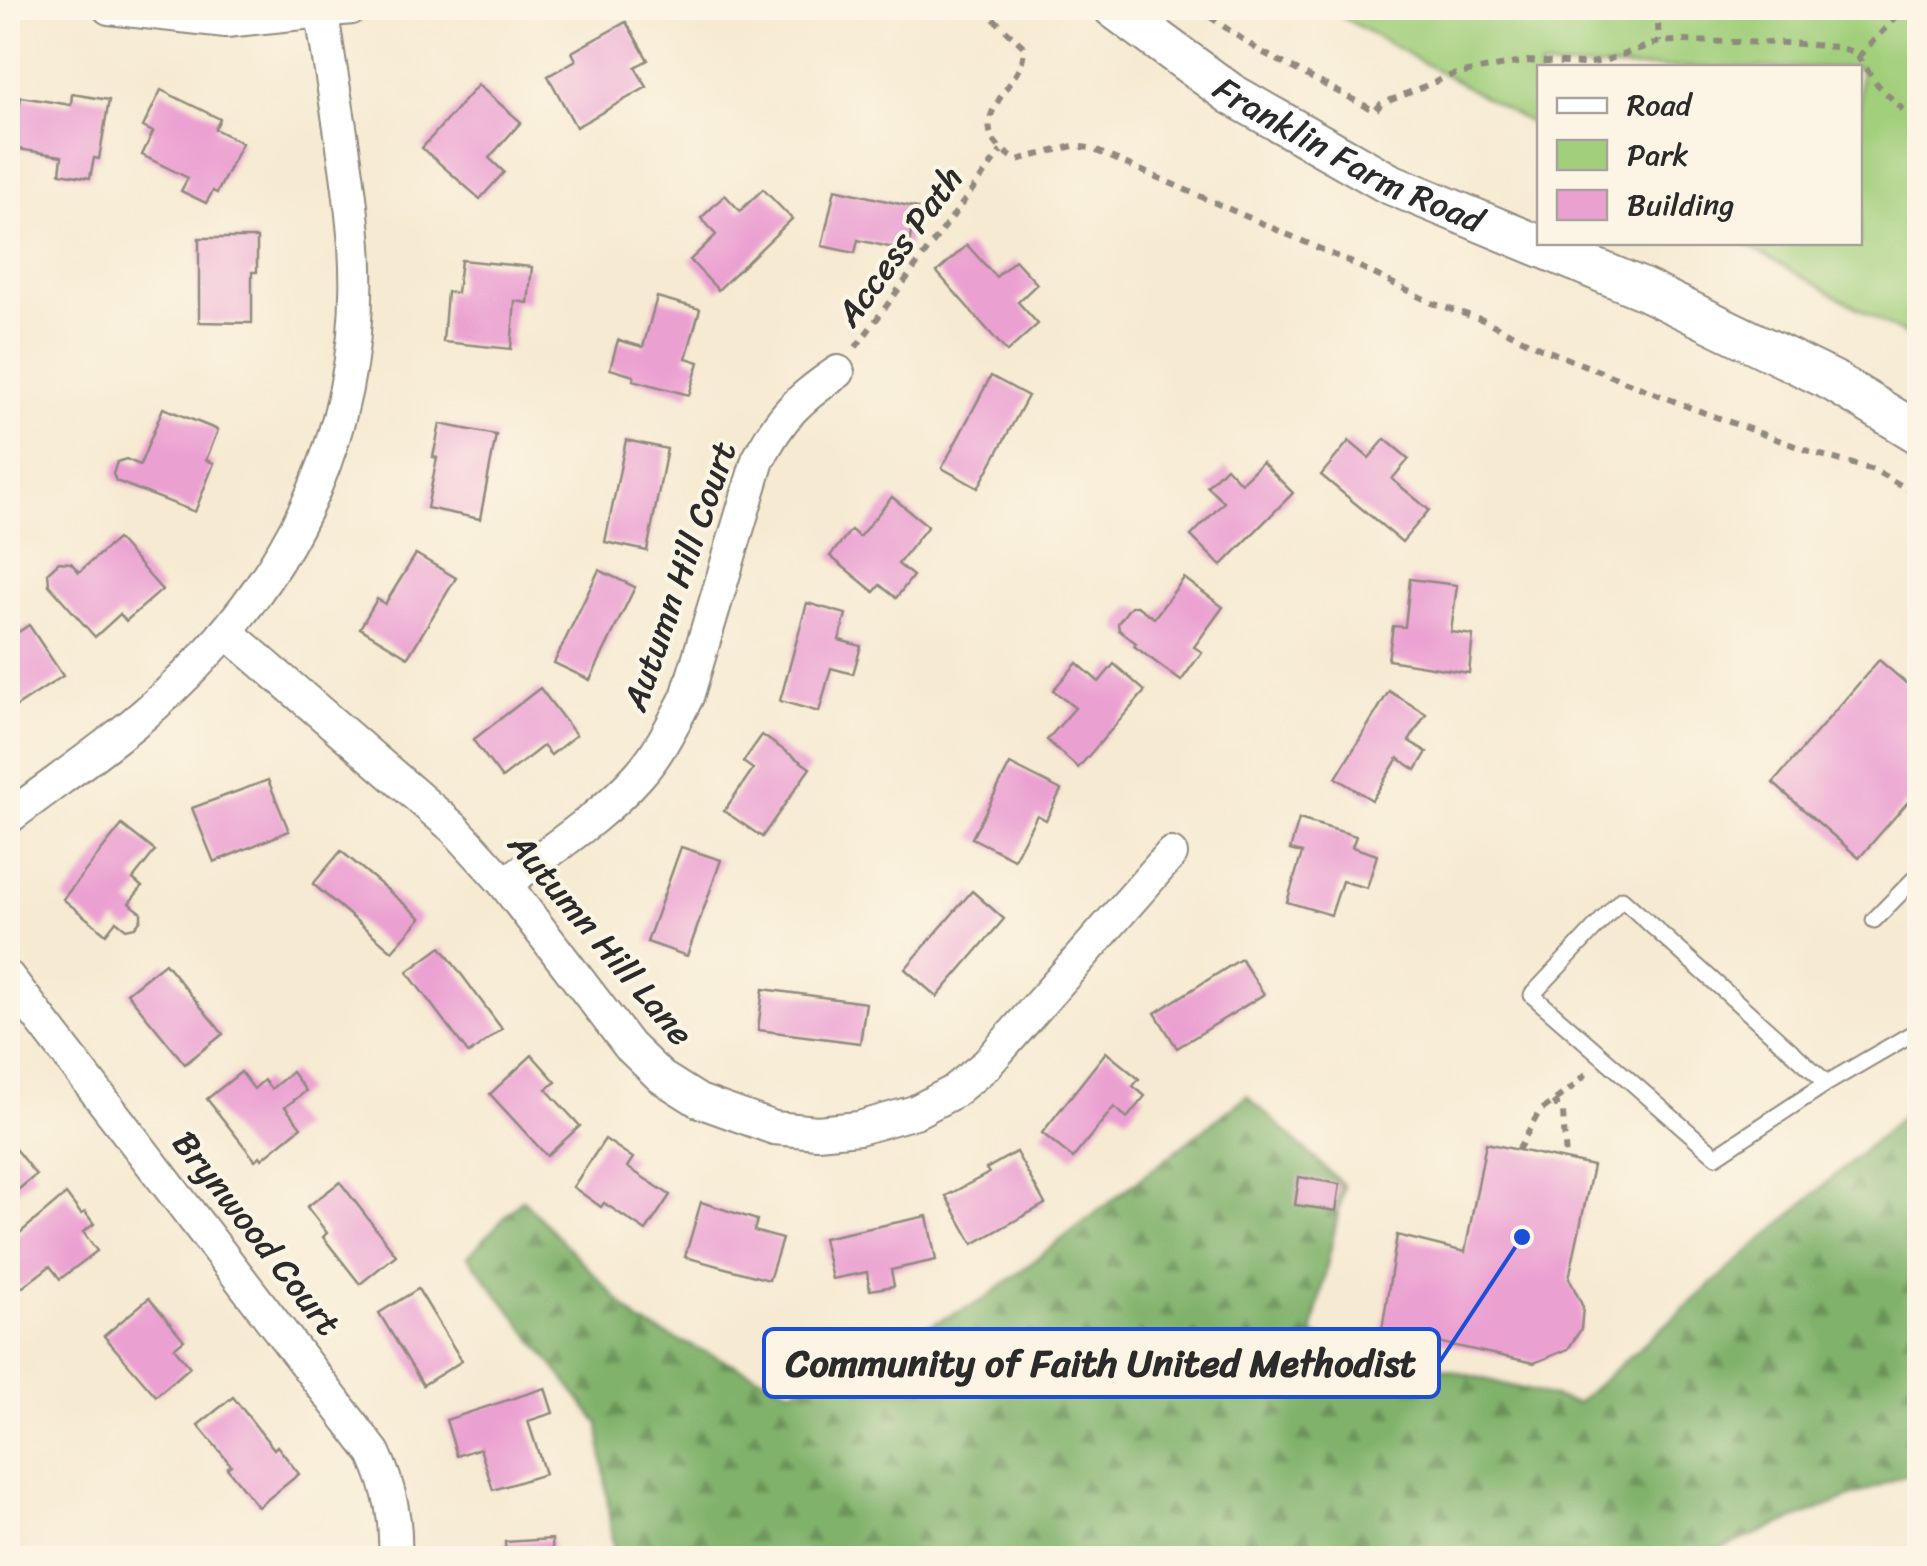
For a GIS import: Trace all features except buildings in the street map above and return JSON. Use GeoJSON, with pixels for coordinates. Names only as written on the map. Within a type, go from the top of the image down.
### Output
{"type":"FeatureCollection","features":[{"type":"Feature","properties":{"kind":"street"},"geometry":{"type":"LineString","coordinates":[[8,818],[166,695],[228,633],[269,578],[304,516],[329,453],[346,387],[354,314],[354,247],[337,10],[226,22],[109,8]]}},
{"type":"Feature","properties":{"kind":"street","name":"Franklin Farm Road"},"geometry":{"type":"LineString","coordinates":[[1114,8],[1232,94],[1388,183],[1642,289],[1818,373],[1920,434]]}},
{"type":"Feature","properties":{"kind":"street","name":"Autumn Hill Court"},"geometry":{"type":"LineString","coordinates":[[505,884],[612,803],[641,774],[669,733],[687,696],[758,460],[776,425],[801,397],[838,372]]}},
{"type":"Feature","properties":{"kind":"street","name":"Autumn Hill Lane"},"geometry":{"type":"LineString","coordinates":[[228,633],[421,797],[505,884],[629,1046],[661,1076],[728,1114],[774,1128],[817,1132],[859,1128],[915,1112],[953,1092],[986,1065],[1171,854]]}},
{"type":"Feature","properties":{"kind":"street","name":"Brynwood Court"},"geometry":{"type":"LineString","coordinates":[[8,977],[364,1438],[388,1484],[396,1527],[396,1558]]}},
{"type":"Feature","properties":{"kind":"lane"},"geometry":{"type":"LineString","coordinates":[[1874,920],[1920,873]]}},
{"type":"Feature","properties":{"kind":"lane"},"geometry":{"type":"LineString","coordinates":[[1827,1083],[1622,899],[1532,995],[1716,1156],[1827,1083],[1920,1029]]}},
{"type":"Feature","properties":{"kind":"path"},"geometry":{"type":"LineString","coordinates":[[982,8],[1019,40],[1024,54],[991,115],[991,135],[1001,151],[1016,160],[1073,146],[1090,148],[1348,261],[1432,304],[1483,320],[1689,407],[1814,453],[1874,470],[1920,496]]}},
{"type":"Feature","properties":{"kind":"path"},"geometry":{"type":"LineString","coordinates":[[1197,8],[1258,50],[1375,111],[1381,104],[1452,76],[1527,61],[1584,64],[1659,42],[1692,40],[1788,43],[1854,52],[1878,85],[1920,127]]}},
{"type":"Feature","properties":{"kind":"path"},"geometry":{"type":"LineString","coordinates":[[1657,8],[1659,42]]}},
{"type":"Feature","properties":{"kind":"path"},"geometry":{"type":"LineString","coordinates":[[1858,57],[1894,18]]}},
{"type":"Feature","properties":{"kind":"path","name":"Access Path"},"geometry":{"type":"LineString","coordinates":[[838,372],[1001,151]]}},
{"type":"Feature","properties":{"kind":"path"},"geometry":{"type":"LineString","coordinates":[[1518,1150],[1538,1112],[1575,1085],[1602,1056]]}},
{"type":"Feature","properties":{"kind":"path"},"geometry":{"type":"LineString","coordinates":[[1553,1101],[1563,1113],[1566,1160]]}},
{"type":"Feature","properties":{"kind":"green space"},"geometry":{"type":"Polygon","coordinates":[[[1326,8],[1919,8],[1919,343],[1747,245],[1862,245],[1862,65],[1537,65],[1537,127],[1326,8]]]}},
{"type":"Feature","properties":{"kind":"green space"},"geometry":{"type":"Polygon","coordinates":[[[1247,1096],[1344,1186],[1312,1335],[1577,1403],[1912,1108],[1920,1129],[1919,1470],[1696,1558],[614,1558],[599,1424],[468,1256],[522,1199],[640,1323],[791,1390],[982,1301],[1247,1096]]]}},
{"type":"Feature","properties":{"kind":"place","name":"Community of Faith United Methodist"},"geometry":{"type":"Point","coordinates":[1522,1237]}}]}
